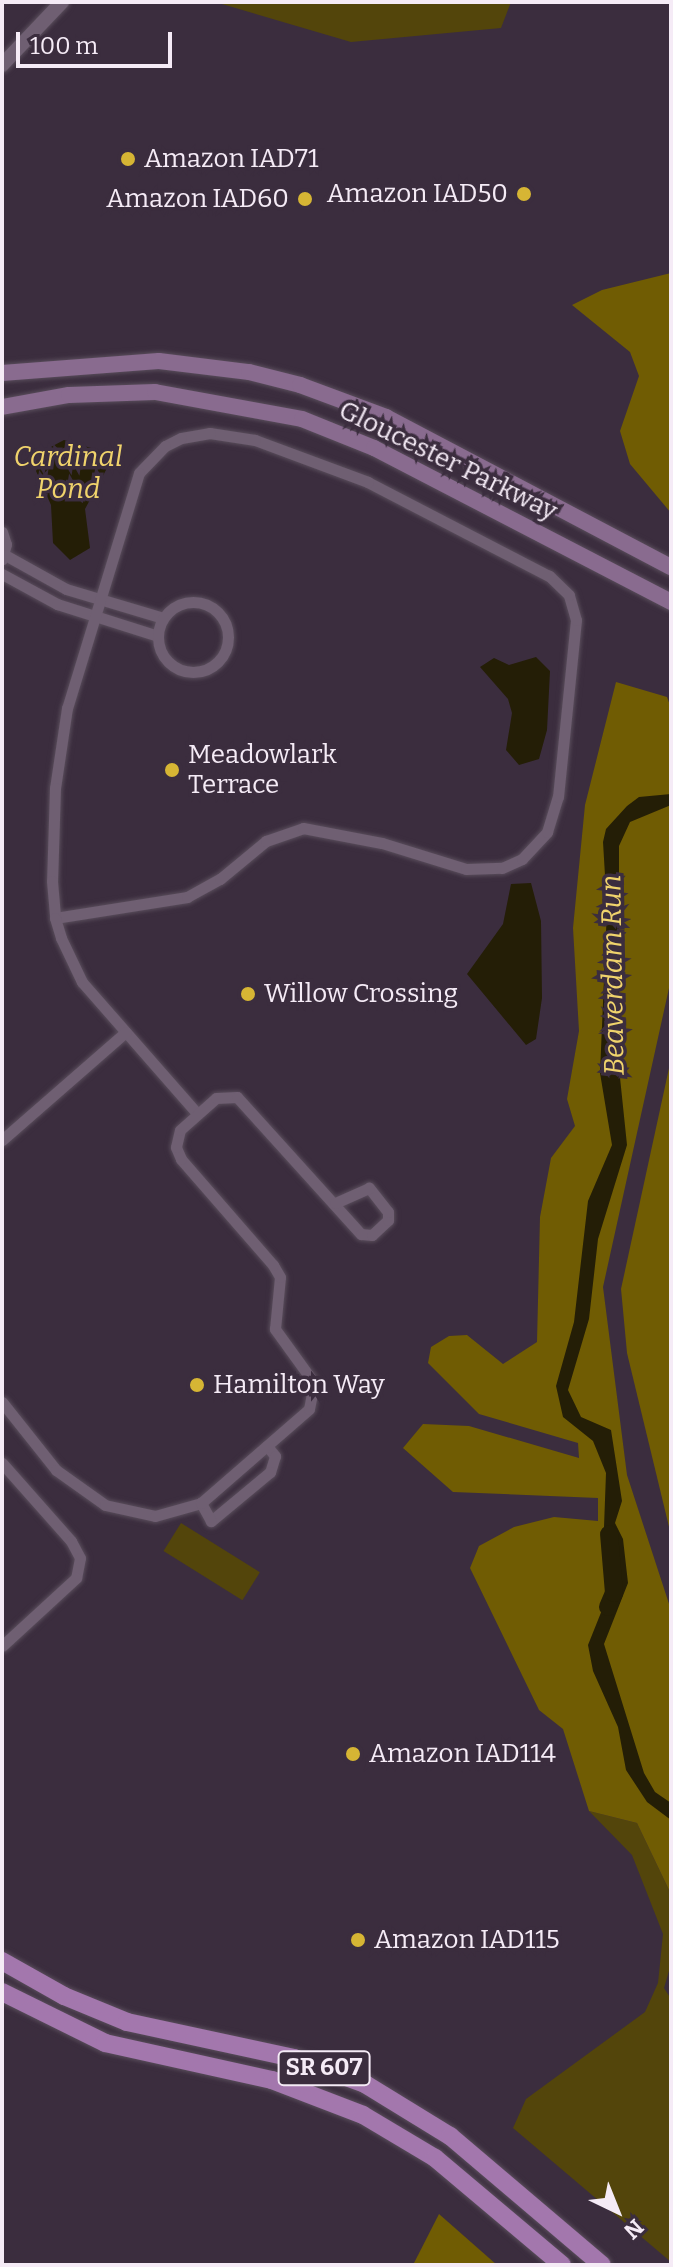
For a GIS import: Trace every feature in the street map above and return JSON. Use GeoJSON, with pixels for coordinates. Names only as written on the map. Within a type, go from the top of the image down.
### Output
{"type":"FeatureCollection","features":[{"type":"Feature","properties":{"kind":"main road","name":"Gloucester Parkway"},"geometry":{"type":"LineString","coordinates":[[2,373],[159,361],[249,372],[300,385],[386,417],[671,567]]}},
{"type":"Feature","properties":{"kind":"main road","name":"Gloucester Parkway"},"geometry":{"type":"LineString","coordinates":[[2,407],[69,395],[155,392],[302,419],[387,454],[671,602]]}},
{"type":"Feature","properties":{"kind":"main road","name":"SR 607"},"geometry":{"type":"LineString","coordinates":[[2,1961],[64,1996],[127,2022],[294,2058],[365,2084],[450,2136],[602,2265]]}},
{"type":"Feature","properties":{"kind":"main road","name":"SR 607"},"geometry":{"type":"LineString","coordinates":[[2,1992],[105,2043],[272,2080],[371,2119],[435,2158],[562,2265]]}},
{"type":"Feature","properties":{"kind":"street"},"geometry":{"type":"LineString","coordinates":[[2,65],[62,2]]}},
{"type":"Feature","properties":{"kind":"street"},"geometry":{"type":"LineString","coordinates":[[55,918],[187,897],[220,879],[266,841],[303,828],[325,829],[466,869],[502,868],[533,851],[553,821],[558,797],[576,620],[569,595],[549,576],[340,470],[255,440],[210,433],[165,446],[139,473],[93,615],[60,741],[50,841],[55,918],[82,982],[196,1112]]}},
{"type":"Feature","properties":{"kind":"street"},"geometry":{"type":"LineString","coordinates":[[2,532],[3,557],[47,581],[163,618]]}},
{"type":"Feature","properties":{"kind":"street"},"geometry":{"type":"LineString","coordinates":[[2,574],[28,591],[158,636]]}},
{"type":"Feature","properties":{"kind":"street"},"geometry":{"type":"LineString","coordinates":[[201,602],[219,613],[228,643],[218,662],[189,672],[169,664],[158,636],[163,618],[179,605],[201,602]]}},
{"type":"Feature","properties":{"kind":"street"},"geometry":{"type":"LineString","coordinates":[[2,1140],[126,1032]]}},
{"type":"Feature","properties":{"kind":"street"},"geometry":{"type":"LineString","coordinates":[[2,1402],[56,1470],[105,1505],[155,1516],[201,1503],[309,1409],[314,1383],[275,1329],[280,1277],[181,1159],[176,1139],[196,1112],[225,1094],[237,1097],[361,1234],[372,1235],[388,1220],[388,1212],[369,1188],[335,1203]]}},
{"type":"Feature","properties":{"kind":"street"},"geometry":{"type":"LineString","coordinates":[[201,1503],[211,1521],[270,1472],[275,1456],[267,1446]]}},
{"type":"Feature","properties":{"kind":"street"},"geometry":{"type":"LineString","coordinates":[[2,1463],[80,1558],[76,1578],[2,1646]]}},
{"type":"Feature","properties":{"kind":"shaded area"},"geometry":{"type":"Polygon","coordinates":[[[215,2],[511,2],[501,28],[351,42],[215,2]]]}},
{"type":"Feature","properties":{"kind":"shaded area"},"geometry":{"type":"Polygon","coordinates":[[[671,273],[671,513],[630,464],[620,431],[639,376],[630,352],[572,305],[602,290],[671,273]]]}},
{"type":"Feature","properties":{"kind":"shaded area"},"geometry":{"type":"Polygon","coordinates":[[[616,682],[667,697],[671,708],[671,979],[603,1287],[627,1475],[671,1610],[671,1894],[637,1823],[589,1811],[563,1729],[539,1710],[470,1568],[479,1546],[514,1527],[554,1517],[598,1521],[598,1498],[453,1492],[403,1448],[423,1424],[469,1426],[579,1458],[578,1443],[479,1414],[428,1363],[431,1347],[449,1336],[467,1335],[503,1364],[537,1342],[540,1217],[551,1158],[575,1126],[567,1099],[579,1031],[573,928],[585,805],[616,682]]]}},
{"type":"Feature","properties":{"kind":"shaded area"},"geometry":{"type":"Polygon","coordinates":[[[671,1059],[671,1535],[627,1353],[621,1289],[671,1059]]]}},
{"type":"Feature","properties":{"kind":"shaded area"},"geometry":{"type":"Polygon","coordinates":[[[181,1523],[260,1572],[242,1600],[164,1551],[181,1523]]]}},
{"type":"Feature","properties":{"kind":"shaded area"},"geometry":{"type":"Polygon","coordinates":[[[589,1811],[637,1823],[671,1894],[671,1964],[664,1988],[671,1999],[671,2262],[513,2128],[526,2099],[645,2012],[658,1983],[663,1934],[632,1855],[589,1811]]]}},
{"type":"Feature","properties":{"kind":"shaded area"},"geometry":{"type":"Polygon","coordinates":[[[439,2214],[497,2265],[413,2265],[439,2214]]]}},
{"type":"Feature","properties":{"kind":"water","name":"Cardinal Pond"},"geometry":{"type":"Polygon","coordinates":[[[64,440],[91,448],[106,470],[85,509],[90,548],[70,560],[53,543],[51,505],[36,471],[47,449],[64,440]]]}},
{"type":"Feature","properties":{"kind":"water"},"geometry":{"type":"Polygon","coordinates":[[[536,657],[550,671],[547,730],[539,759],[519,765],[506,750],[512,713],[508,699],[480,667],[494,658],[509,665],[536,657]]]}},
{"type":"Feature","properties":{"kind":"water"},"geometry":{"type":"Polygon","coordinates":[[[671,794],[671,805],[630,822],[619,846],[619,1068],[627,1145],[598,1239],[589,1319],[568,1390],[581,1417],[611,1430],[622,1501],[615,1523],[623,1539],[628,1583],[604,1644],[644,1773],[655,1792],[671,1803],[671,1820],[647,1802],[626,1770],[618,1727],[593,1671],[588,1645],[614,1580],[604,1527],[606,1473],[593,1441],[563,1417],[556,1386],[574,1322],[588,1201],[612,1145],[600,1073],[607,909],[603,842],[606,829],[639,797],[671,794]]]}},
{"type":"Feature","properties":{"kind":"water"},"geometry":{"type":"Polygon","coordinates":[[[531,883],[541,921],[542,998],[536,1039],[526,1045],[467,974],[503,924],[511,884],[531,883]]]}},
{"type":"Feature","properties":{"kind":"waterway","name":"Beaverdam Run"},"geometry":{"type":"LineString","coordinates":[[608,1607],[614,1593],[609,1534]]}},
{"type":"Feature","properties":{"kind":"place","name":"Amazon IAD71"},"geometry":{"type":"Point","coordinates":[128,159]}},
{"type":"Feature","properties":{"kind":"place","name":"Amazon IAD50"},"geometry":{"type":"Point","coordinates":[524,194]}},
{"type":"Feature","properties":{"kind":"place","name":"Amazon IAD60"},"geometry":{"type":"Point","coordinates":[305,199]}},
{"type":"Feature","properties":{"kind":"place","name":"Meadowlark Terrace"},"geometry":{"type":"Point","coordinates":[172,770]}},
{"type":"Feature","properties":{"kind":"place","name":"Willow Crossing"},"geometry":{"type":"Point","coordinates":[248,994]}},
{"type":"Feature","properties":{"kind":"place","name":"Hamilton Way"},"geometry":{"type":"Point","coordinates":[197,1385]}},
{"type":"Feature","properties":{"kind":"place","name":"Amazon IAD114"},"geometry":{"type":"Point","coordinates":[353,1754]}},
{"type":"Feature","properties":{"kind":"place","name":"Amazon IAD115"},"geometry":{"type":"Point","coordinates":[358,1940]}}]}
